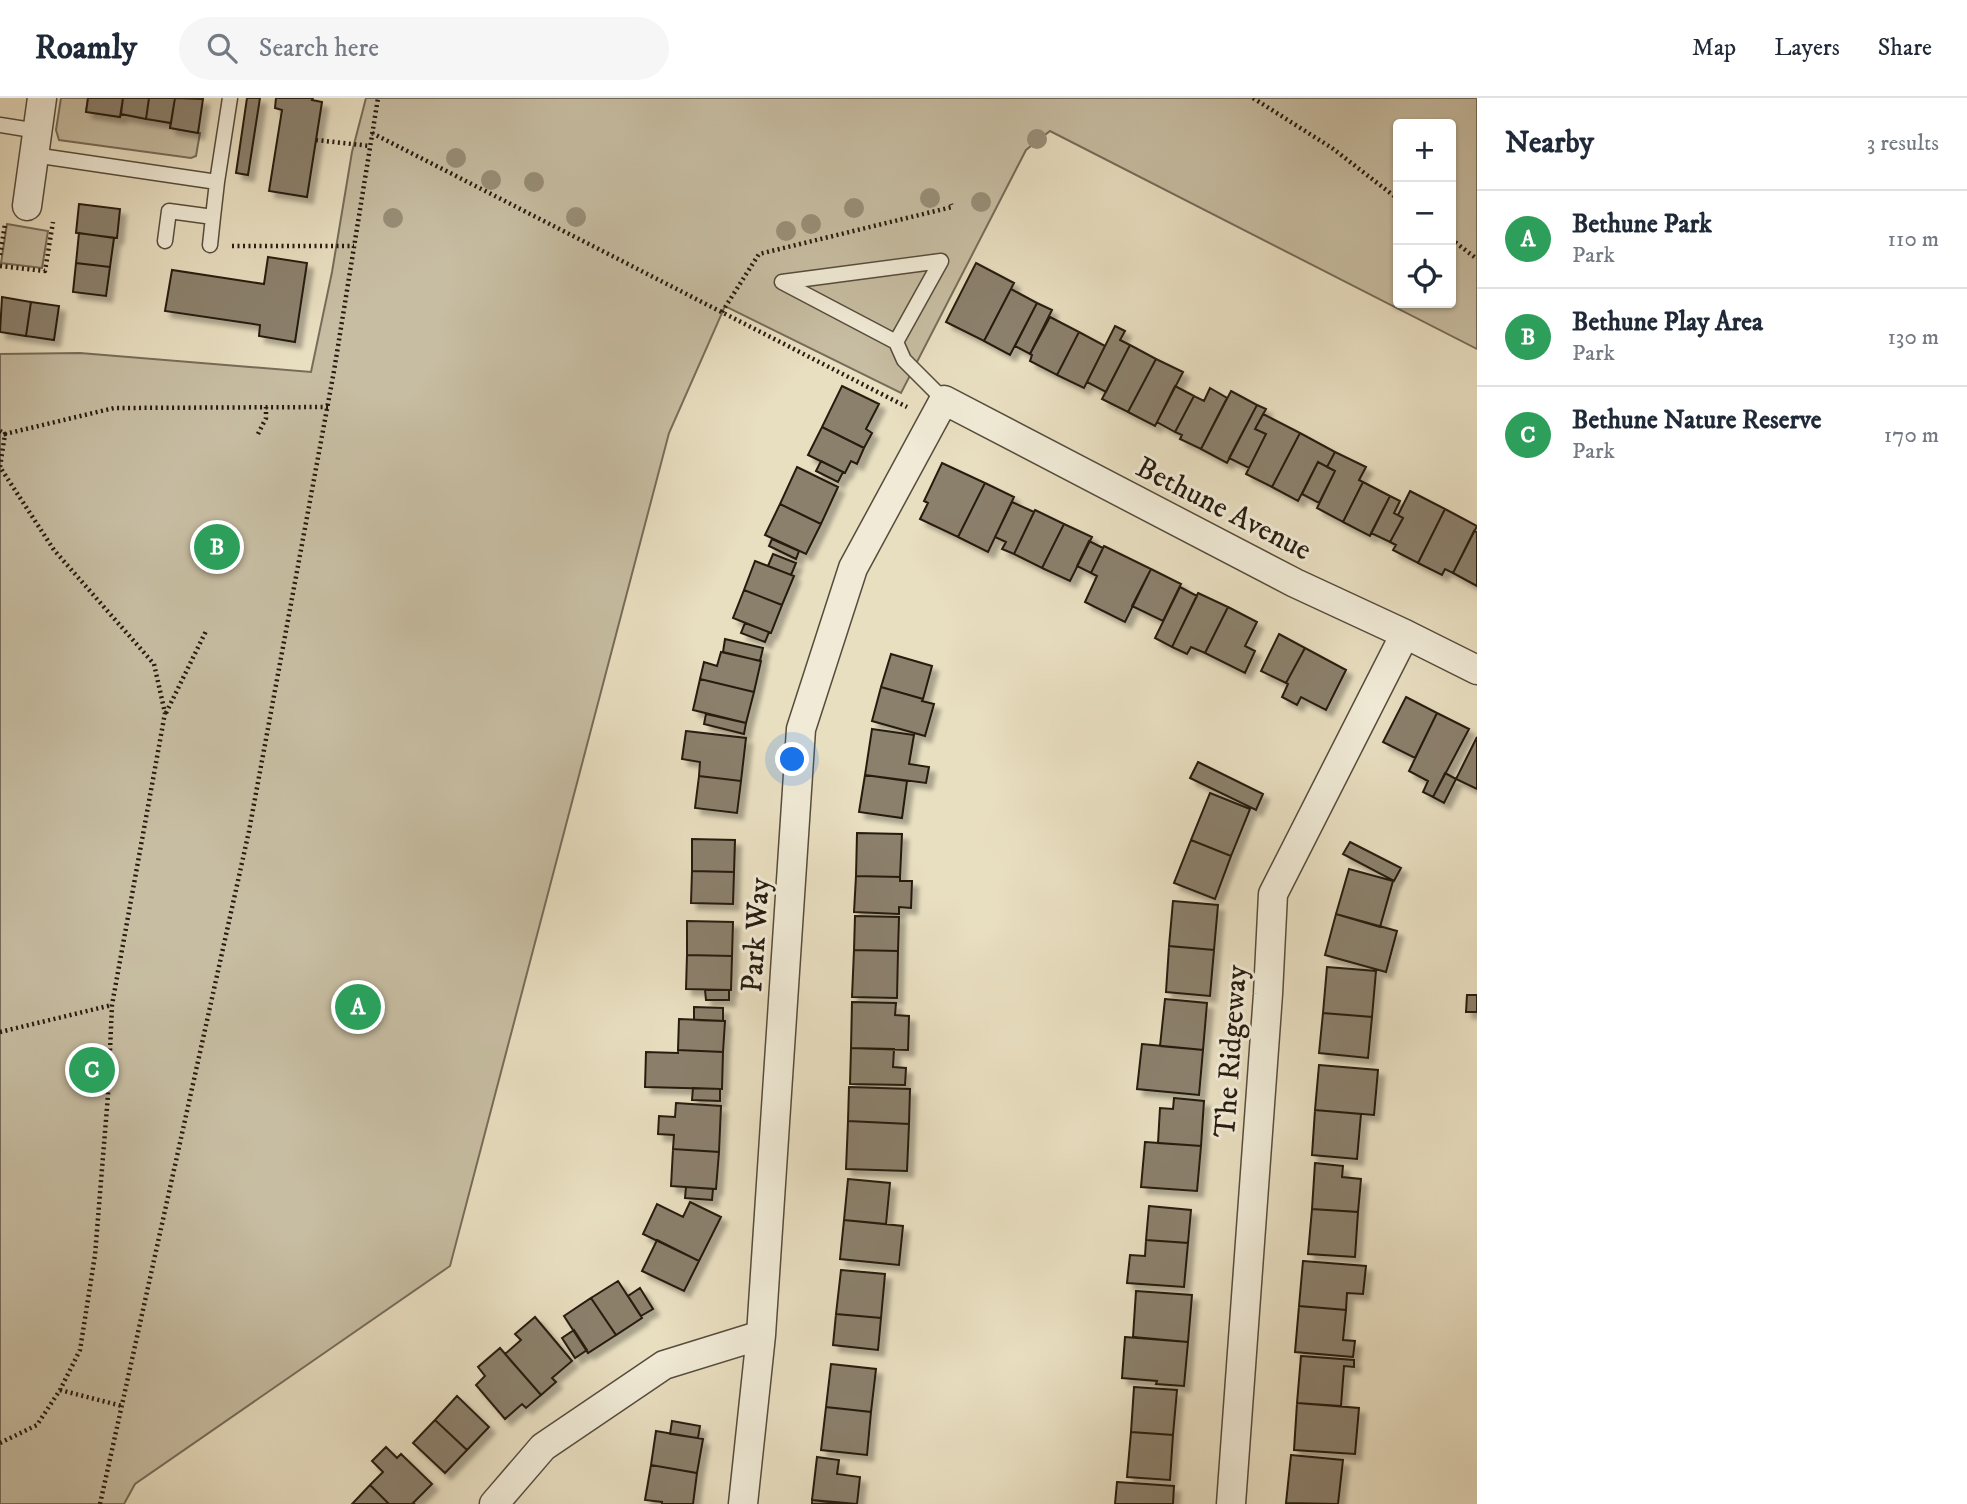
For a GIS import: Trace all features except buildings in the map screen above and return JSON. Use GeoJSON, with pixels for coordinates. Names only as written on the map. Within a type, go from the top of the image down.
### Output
{"type":"FeatureCollection","features":[{"type":"Feature","properties":{"kind":"street"},"geometry":{"type":"LineString","coordinates":[[27,206],[42,98]]}},
{"type":"Feature","properties":{"kind":"street","name":"Bethune Avenue"},"geometry":{"type":"LineString","coordinates":[[938,410],[1477,670]]}},
{"type":"Feature","properties":{"kind":"street","name":"Park Way"},"geometry":{"type":"LineString","coordinates":[[743,1504],[761,1335],[801,729],[853,568],[938,410]]}},
{"type":"Feature","properties":{"kind":"street","name":"The Ridgeway"},"geometry":{"type":"LineString","coordinates":[[1231,1504],[1268,1007],[1273,894],[1405,634]]}},
{"type":"Feature","properties":{"kind":"street"},"geometry":{"type":"LineString","coordinates":[[494,1504],[543,1447],[664,1365],[761,1335]]}},
{"type":"Feature","properties":{"kind":"lane"},"geometry":{"type":"LineString","coordinates":[[210,245],[230,98]]}},
{"type":"Feature","properties":{"kind":"lane"},"geometry":{"type":"LineString","coordinates":[[0,125],[36,143],[217,182]]}},
{"type":"Feature","properties":{"kind":"lane"},"geometry":{"type":"LineString","coordinates":[[165,241],[169,211],[213,217]]}},
{"type":"Feature","properties":{"kind":"lane"},"geometry":{"type":"LineString","coordinates":[[896,342],[941,261],[782,282],[896,342],[904,360],[938,410]]}},
{"type":"Feature","properties":{"kind":"path"},"geometry":{"type":"LineString","coordinates":[[100,1504],[249,831],[328,407],[378,98]]}},
{"type":"Feature","properties":{"kind":"path"},"geometry":{"type":"LineString","coordinates":[[1253,98],[1332,148],[1393,195]]}},
{"type":"Feature","properties":{"kind":"path"},"geometry":{"type":"LineString","coordinates":[[372,132],[722,312],[938,410]]}},
{"type":"Feature","properties":{"kind":"path"},"geometry":{"type":"LineString","coordinates":[[316,140],[370,146]]}},
{"type":"Feature","properties":{"kind":"path"},"geometry":{"type":"LineString","coordinates":[[722,312],[759,254],[952,207],[951,204]]}},
{"type":"Feature","properties":{"kind":"path"},"geometry":{"type":"LineString","coordinates":[[1456,243],[1477,259]]}},
{"type":"Feature","properties":{"kind":"path"},"geometry":{"type":"LineString","coordinates":[[210,245],[354,246]]}},
{"type":"Feature","properties":{"kind":"path"},"geometry":{"type":"LineString","coordinates":[[0,266],[45,271]]}},
{"type":"Feature","properties":{"kind":"path"},"geometry":{"type":"LineString","coordinates":[[258,434],[266,418],[266,407]]}},
{"type":"Feature","properties":{"kind":"path"},"geometry":{"type":"LineString","coordinates":[[165,713],[154,664],[54,550],[0,467],[2,434],[114,408],[328,407]]}},
{"type":"Feature","properties":{"kind":"path"},"geometry":{"type":"LineString","coordinates":[[0,1443],[37,1424],[60,1390],[80,1350],[95,1255],[108,1095],[112,1005],[165,713],[207,629]]}},
{"type":"Feature","properties":{"kind":"path"},"geometry":{"type":"LineString","coordinates":[[0,1032],[112,1005]]}},
{"type":"Feature","properties":{"kind":"path"},"geometry":{"type":"LineString","coordinates":[[60,1390],[122,1406]]}},
{"type":"Feature","properties":{"kind":"shaded area"},"geometry":{"type":"Polygon","coordinates":[[[61,98],[88,98],[86,112],[120,117],[121,114],[171,123],[170,128],[200,133],[196,156],[191,158],[59,140],[56,130],[61,98]]]}},
{"type":"Feature","properties":{"kind":"shaded area"},"geometry":{"type":"Polygon","coordinates":[[[366,98],[1477,98],[1477,349],[1397,308],[1456,308],[1456,119],[1393,119],[1393,306],[1050,131],[1026,150],[901,393],[725,306],[669,433],[450,1266],[135,1484],[124,1504],[0,1504],[0,354],[80,353],[311,372],[332,272],[352,152],[366,98]]]}},
{"type":"Feature","properties":{"kind":"shaded area"},"geometry":{"type":"Polygon","coordinates":[[[7,224],[48,231],[42,268],[1,263],[7,224]]]}},
{"type":"Feature","properties":{"kind":"place","name":"Bethune Play Area"},"geometry":{"type":"Point","coordinates":[217,547]}},
{"type":"Feature","properties":{"kind":"place","name":"Bethune Park"},"geometry":{"type":"Point","coordinates":[358,1007]}},
{"type":"Feature","properties":{"kind":"place","name":"Bethune Nature Reserve"},"geometry":{"type":"Point","coordinates":[92,1070]}}]}
